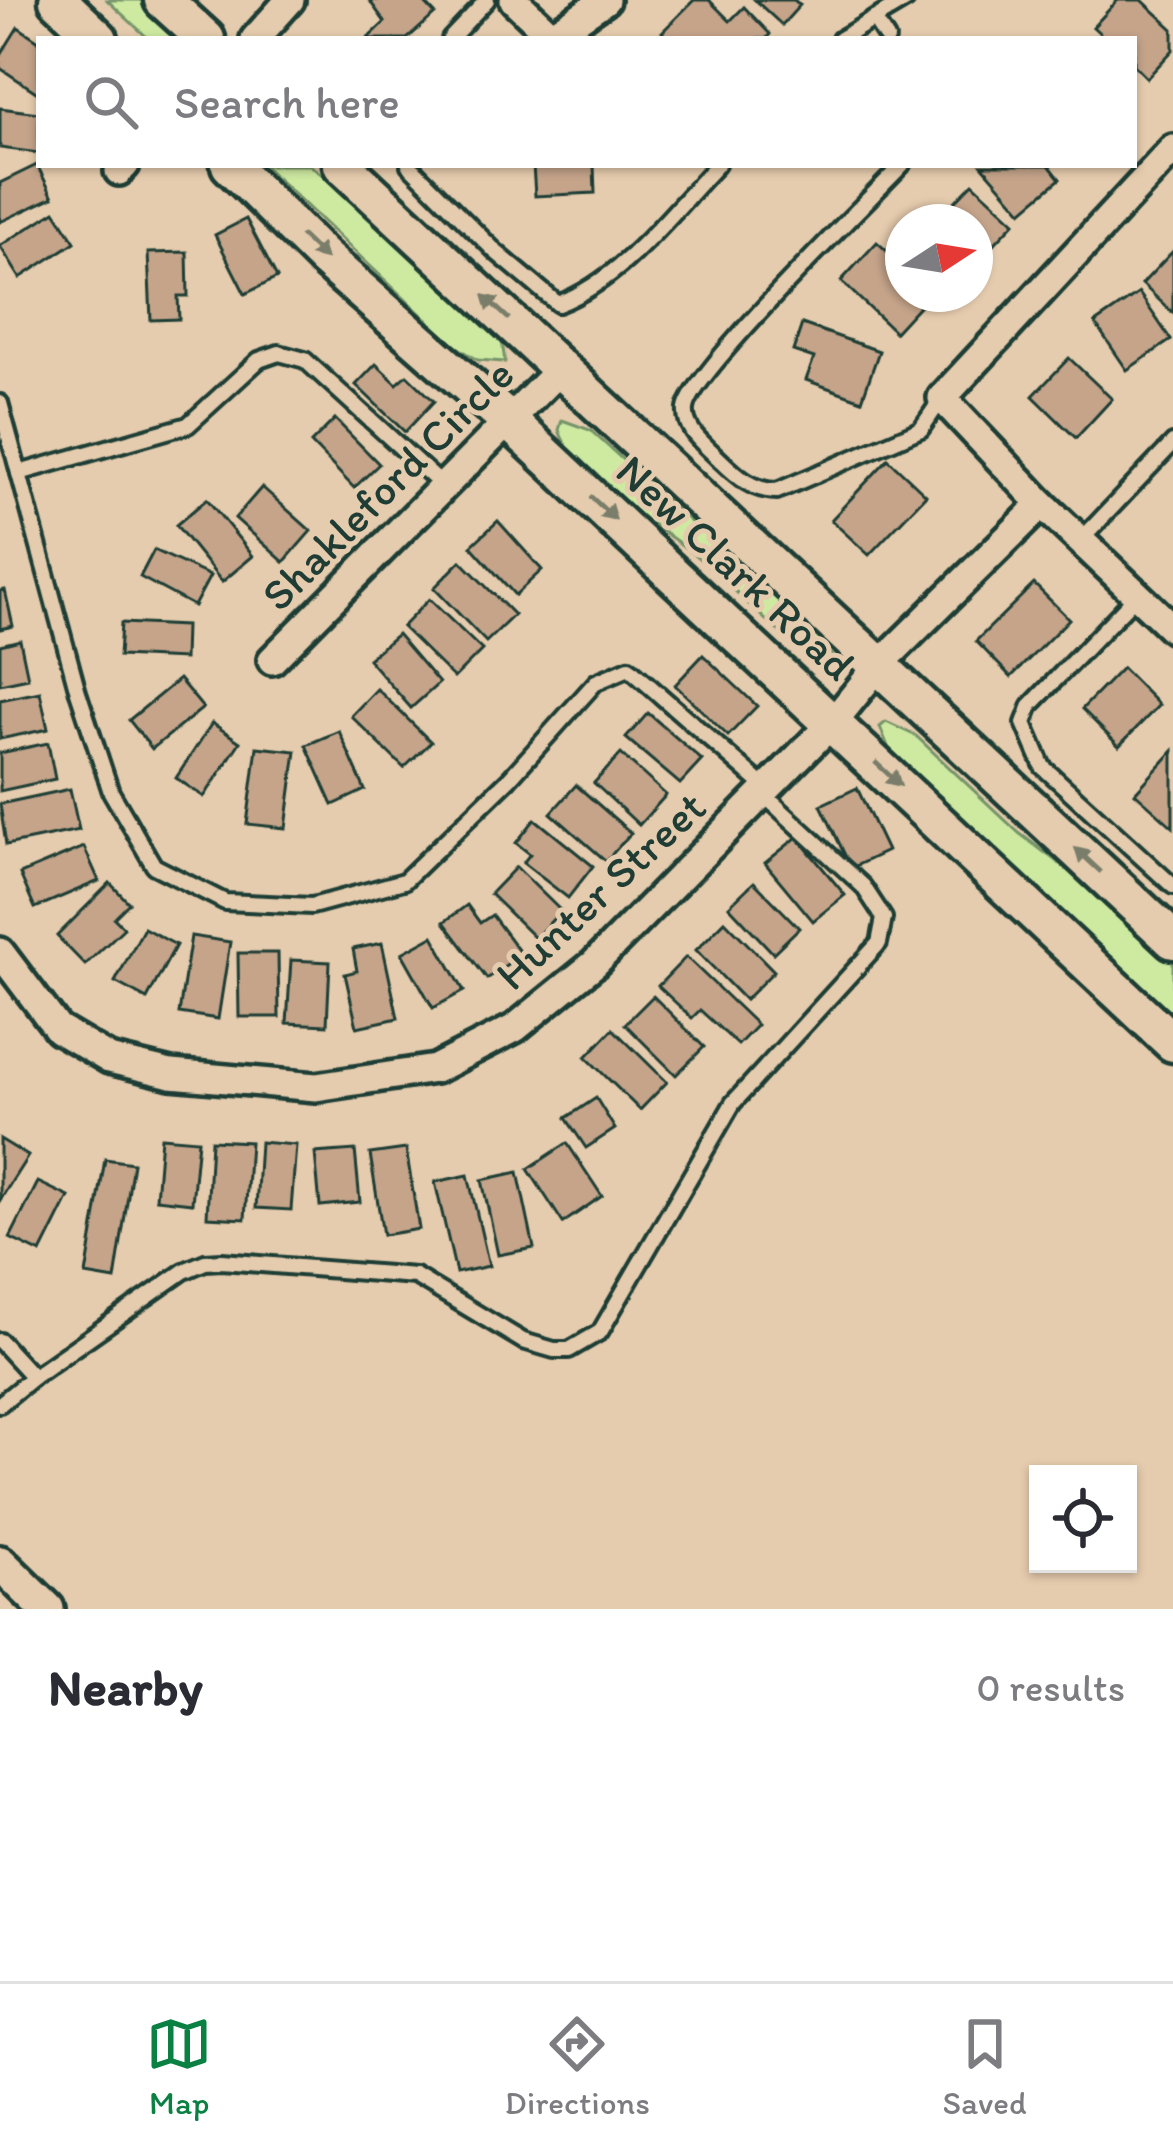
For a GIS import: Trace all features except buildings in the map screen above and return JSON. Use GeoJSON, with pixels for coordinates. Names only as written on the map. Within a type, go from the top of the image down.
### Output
{"type":"FeatureCollection","features":[{"type":"Feature","properties":{"kind":"main road"},"geometry":{"type":"LineString","coordinates":[[58,0],[96,36]]}},
{"type":"Feature","properties":{"kind":"main road"},"geometry":{"type":"LineString","coordinates":[[164,0],[203,36]]}},
{"type":"Feature","properties":{"kind":"main road","name":"New Clark Road"},"geometry":{"type":"LineString","coordinates":[[233,168],[1173,1043]]}},
{"type":"Feature","properties":{"kind":"main road","name":"New Clark Road"},"geometry":{"type":"LineString","coordinates":[[345,168],[1173,940]]}},
{"type":"Feature","properties":{"kind":"street"},"geometry":{"type":"LineString","coordinates":[[257,36],[290,0]]}},
{"type":"Feature","properties":{"kind":"street"},"geometry":{"type":"LineString","coordinates":[[514,0],[552,36],[605,0]]}},
{"type":"Feature","properties":{"kind":"street"},"geometry":{"type":"LineString","coordinates":[[1173,149],[942,398],[1042,504],[1173,629]]}},
{"type":"Feature","properties":{"kind":"street","name":"Shakleford Circle"},"geometry":{"type":"LineString","coordinates":[[272,660],[561,368]]}},
{"type":"Feature","properties":{"kind":"street","name":"Hunter Street"},"geometry":{"type":"LineString","coordinates":[[0,952],[58,1028],[110,1059],[171,1073],[316,1087],[435,1069],[514,1028],[594,964],[832,722],[879,665],[1042,504]]}},
{"type":"Feature","properties":{"kind":"street"},"geometry":{"type":"LineString","coordinates":[[0,1563],[47,1609]]}},
{"type":"Feature","properties":{"kind":"lane"},"geometry":{"type":"LineString","coordinates":[[453,36],[487,0]]}},
{"type":"Feature","properties":{"kind":"lane"},"geometry":{"type":"LineString","coordinates":[[845,36],[906,0]]}},
{"type":"Feature","properties":{"kind":"lane"},"geometry":{"type":"LineString","coordinates":[[874,19],[884,36]]}},
{"type":"Feature","properties":{"kind":"lane"},"geometry":{"type":"LineString","coordinates":[[413,168],[496,252],[558,304],[590,291],[625,262],[713,168]]}},
{"type":"Feature","properties":{"kind":"lane"},"geometry":{"type":"LineString","coordinates":[[899,168],[730,345],[694,389],[686,411],[693,434],[741,479],[762,491],[777,491],[921,429],[942,398]]}},
{"type":"Feature","properties":{"kind":"lane"},"geometry":{"type":"LineString","coordinates":[[19,473],[188,425],[259,360],[279,353],[305,360],[444,487]]}},
{"type":"Feature","properties":{"kind":"lane"},"geometry":{"type":"LineString","coordinates":[[0,403],[78,692],[111,792],[154,866],[225,902],[312,906],[404,881],[509,779],[596,682],[629,668],[863,886],[884,918],[879,943],[733,1103],[601,1332],[569,1350],[524,1341],[415,1276],[205,1262],[155,1288],[0,1404]]}},
{"type":"Feature","properties":{"kind":"lane"},"geometry":{"type":"LineString","coordinates":[[1080,541],[1173,442]]}},
{"type":"Feature","properties":{"kind":"lane"},"geometry":{"type":"LineString","coordinates":[[1137,595],[1031,705],[1024,723],[1043,767],[1173,886]]}},
{"type":"Feature","properties":{"kind":"lane"},"geometry":{"type":"LineString","coordinates":[[0,1341],[33,1376]]}},
{"type":"Feature","properties":{"kind":"green space"},"geometry":{"type":"Polygon","coordinates":[[[107,0],[152,0],[180,36],[146,36],[107,0]]]}},
{"type":"Feature","properties":{"kind":"green space"},"geometry":{"type":"Polygon","coordinates":[[[266,168],[314,168],[368,211],[501,334],[505,362],[478,360],[454,345],[266,168]]]}},
{"type":"Feature","properties":{"kind":"green space"},"geometry":{"type":"Polygon","coordinates":[[[562,420],[590,430],[694,525],[744,557],[827,642],[833,658],[826,660],[790,640],[711,568],[599,484],[569,449],[559,430],[562,420]]]}},
{"type":"Feature","properties":{"kind":"green space"},"geometry":{"type":"Polygon","coordinates":[[[886,722],[916,736],[1019,833],[1105,898],[1173,960],[1173,1022],[892,756],[880,727],[886,722]]]}}]}
